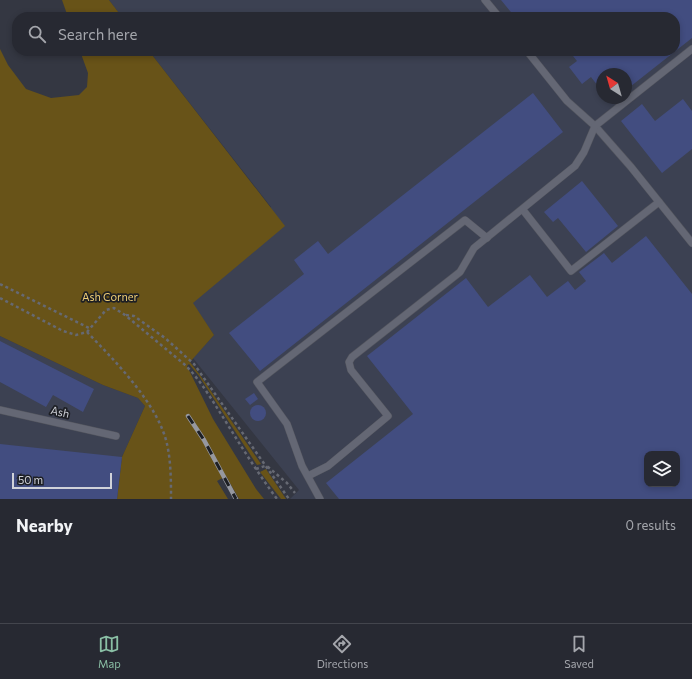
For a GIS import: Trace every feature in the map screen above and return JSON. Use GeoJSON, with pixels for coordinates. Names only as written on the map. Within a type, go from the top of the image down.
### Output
{"type":"FeatureCollection","features":[{"type":"Feature","properties":{"kind":"lane"},"geometry":{"type":"LineString","coordinates":[[485,0],[495,12]]}},
{"type":"Feature","properties":{"kind":"lane"},"geometry":{"type":"LineString","coordinates":[[308,476],[328,466],[388,416],[350,370],[349,362],[352,357],[460,272],[474,248],[523,210],[575,166],[584,152],[595,126],[692,49]]}},
{"type":"Feature","properties":{"kind":"lane"},"geometry":{"type":"LineString","coordinates":[[531,56],[567,101],[595,126],[660,202],[692,243]]}},
{"type":"Feature","properties":{"kind":"lane"},"geometry":{"type":"LineString","coordinates":[[523,210],[571,271],[660,202]]}},
{"type":"Feature","properties":{"kind":"lane"},"geometry":{"type":"LineString","coordinates":[[320,499],[308,476],[287,424],[257,382],[465,220],[487,238]]}},
{"type":"Feature","properties":{"kind":"lane","name":"Ash"},"geometry":{"type":"LineString","coordinates":[[0,410],[116,436]]}},
{"type":"Feature","properties":{"kind":"path"},"geometry":{"type":"LineString","coordinates":[[0,284],[89,328]]}},
{"type":"Feature","properties":{"kind":"path"},"geometry":{"type":"LineString","coordinates":[[0,298],[67,333],[76,335],[87,332],[106,310],[114,308],[125,315],[192,372],[207,392],[256,469],[278,499]]}},
{"type":"Feature","properties":{"kind":"path"},"geometry":{"type":"LineString","coordinates":[[125,315],[134,316],[165,338],[194,364],[289,499]]}},
{"type":"Feature","properties":{"kind":"path"},"geometry":{"type":"LineString","coordinates":[[87,332],[117,363],[146,400],[159,422],[168,445],[172,499]]}},
{"type":"Feature","properties":{"kind":"path"},"geometry":{"type":"LineString","coordinates":[[256,469],[265,466],[268,467],[282,478],[296,493]]}},
{"type":"Feature","properties":{"kind":"shaded area"},"geometry":{"type":"Polygon","coordinates":[[[109,0],[692,0],[692,499],[290,499],[299,490],[193,358],[214,335],[192,303],[217,282],[271,207],[153,56],[680,56],[680,12],[118,12],[109,0]]]}},
{"type":"Feature","properties":{"kind":"shaded area"},"geometry":{"type":"Polygon","coordinates":[[[0,336],[103,385],[138,398],[145,406],[122,457],[117,499],[0,499],[0,336]]]}},
{"type":"Feature","properties":{"kind":"green space"},"geometry":{"type":"Polygon","coordinates":[[[62,0],[109,0],[118,12],[66,12],[62,0]]]}},
{"type":"Feature","properties":{"kind":"green space","name":"Ash Corner"},"geometry":{"type":"Polygon","coordinates":[[[0,49],[8,65],[26,89],[51,98],[79,95],[87,87],[88,73],[82,56],[153,56],[285,226],[193,303],[214,335],[190,362],[261,464],[257,465],[199,376],[189,364],[187,366],[213,419],[256,489],[264,499],[239,499],[226,476],[217,481],[228,499],[117,499],[122,457],[145,406],[138,398],[103,385],[0,336],[0,49]]]}},
{"type":"Feature","properties":{"kind":"green space"},"geometry":{"type":"Polygon","coordinates":[[[266,469],[286,499],[281,499],[260,472],[266,469]]]}},
{"type":"Feature","properties":{"kind":"building"},"geometry":{"type":"Polygon","coordinates":[[[501,0],[692,0],[692,38],[680,47],[680,12],[511,12],[501,0]]]}},
{"type":"Feature","properties":{"kind":"building"},"geometry":{"type":"Polygon","coordinates":[[[573,56],[669,56],[632,85],[632,68],[596,68],[596,83],[591,77],[582,84],[569,67],[577,61],[573,56]]]}},
{"type":"Feature","properties":{"kind":"building"},"geometry":{"type":"Polygon","coordinates":[[[533,93],[563,132],[260,371],[229,333],[304,274],[294,260],[318,241],[328,254],[533,93]]]}},
{"type":"Feature","properties":{"kind":"building"},"geometry":{"type":"Polygon","coordinates":[[[683,99],[692,111],[692,149],[662,173],[621,121],[642,104],[655,121],[683,99]]]}},
{"type":"Feature","properties":{"kind":"building"},"geometry":{"type":"Polygon","coordinates":[[[582,181],[618,226],[586,252],[558,218],[553,222],[544,212],[582,181]]]}},
{"type":"Feature","properties":{"kind":"building"},"geometry":{"type":"Polygon","coordinates":[[[646,236],[692,294],[692,499],[339,499],[326,483],[413,414],[367,356],[466,278],[488,307],[530,275],[547,297],[568,281],[575,290],[586,281],[579,272],[604,253],[612,263],[646,236]]]}},
{"type":"Feature","properties":{"kind":"building"},"geometry":{"type":"Polygon","coordinates":[[[0,341],[94,389],[83,412],[53,395],[46,407],[0,382],[0,341]]]}},
{"type":"Feature","properties":{"kind":"building"},"geometry":{"type":"Polygon","coordinates":[[[254,393],[258,399],[250,405],[245,399],[254,393]]]}},
{"type":"Feature","properties":{"kind":"building"},"geometry":{"type":"Polygon","coordinates":[[[255,405],[261,405],[266,410],[264,419],[261,421],[255,421],[250,416],[250,410],[255,405]]]}},
{"type":"Feature","properties":{"kind":"building"},"geometry":{"type":"Polygon","coordinates":[[[0,444],[122,457],[117,499],[0,499],[0,444]]]}},
{"type":"Feature","properties":{"kind":"railway"},"geometry":{"type":"LineString","coordinates":[[188,416],[204,440],[236,499]]}}]}
